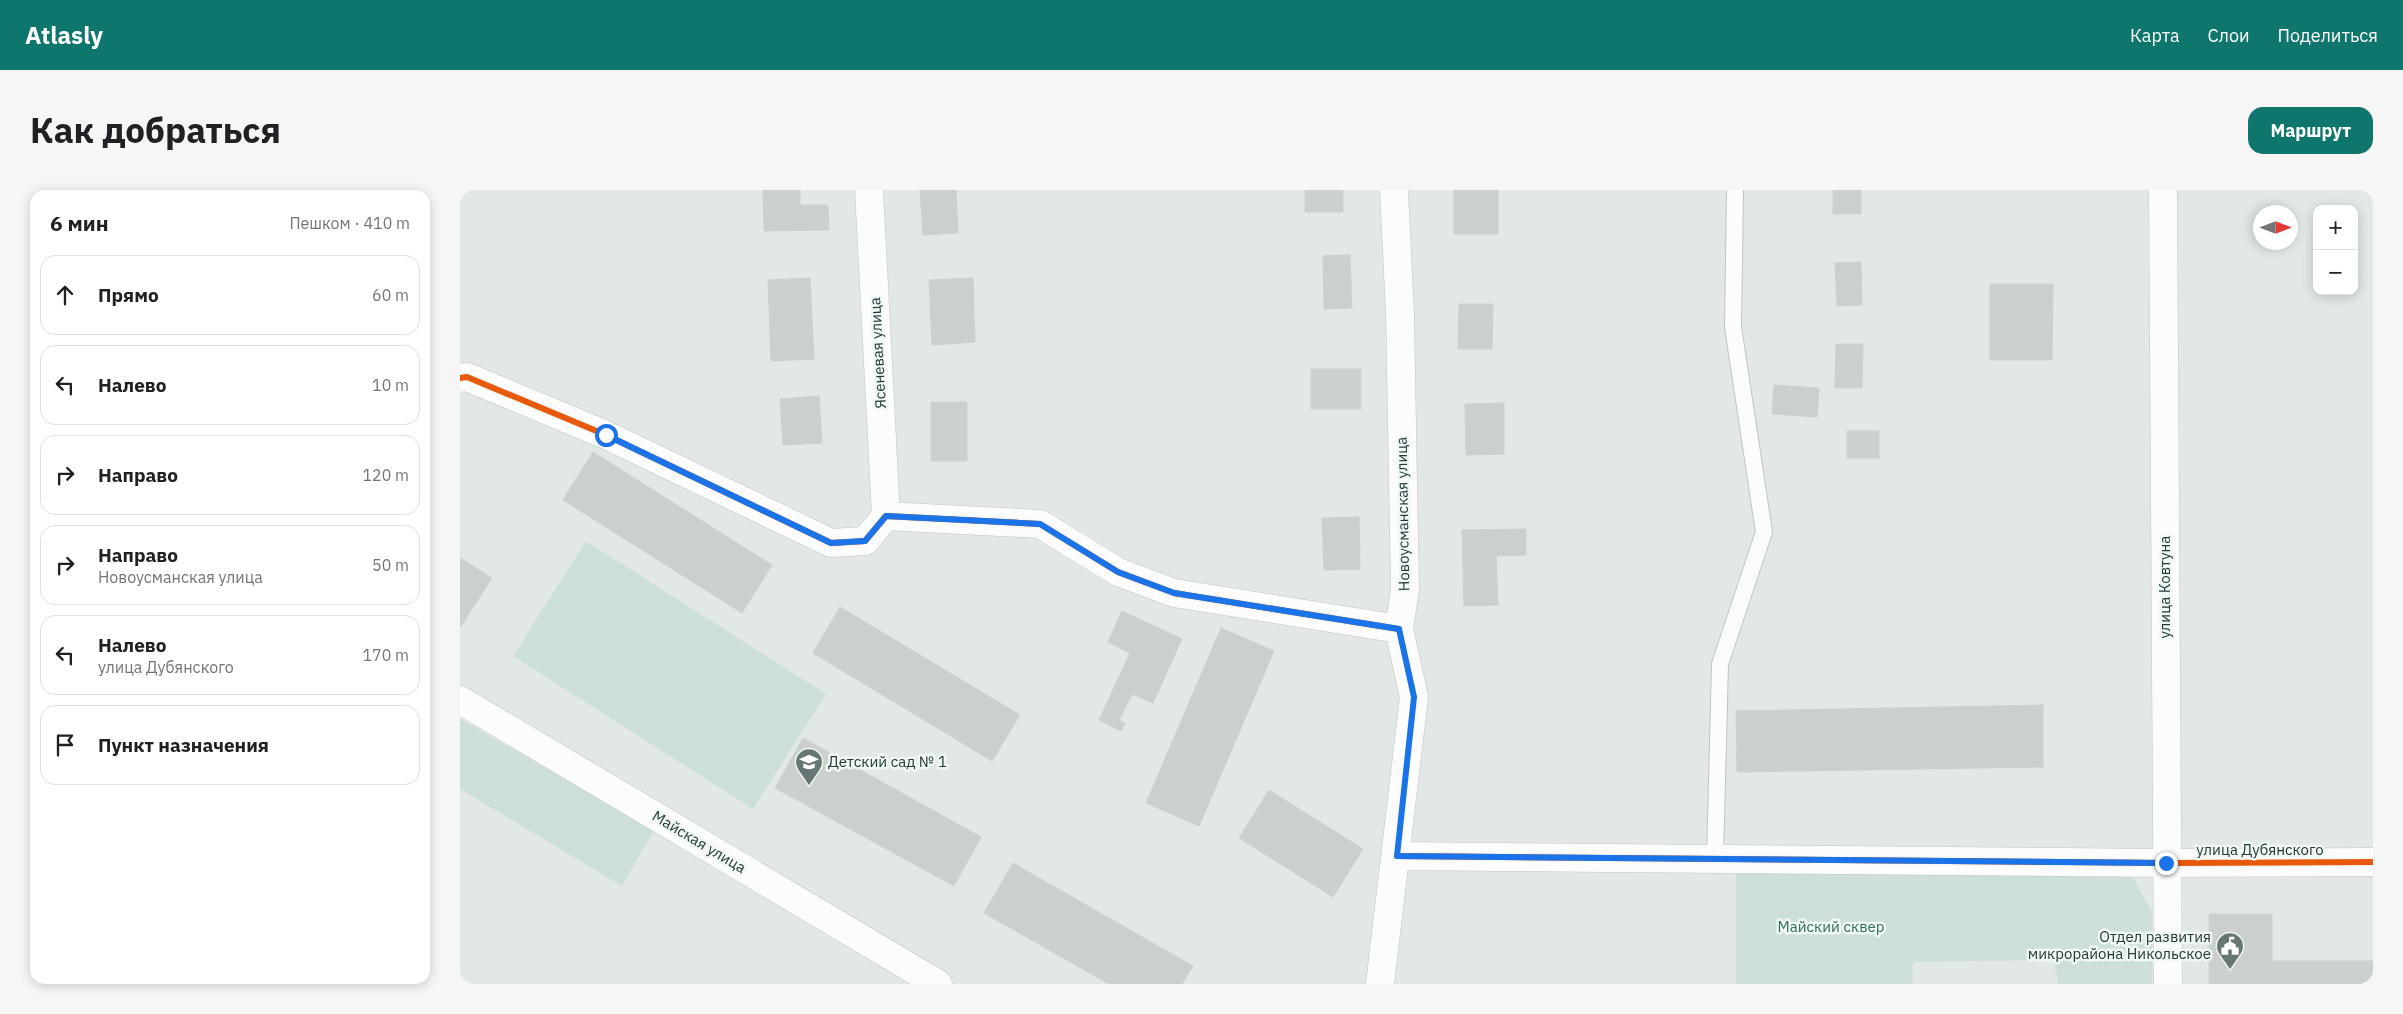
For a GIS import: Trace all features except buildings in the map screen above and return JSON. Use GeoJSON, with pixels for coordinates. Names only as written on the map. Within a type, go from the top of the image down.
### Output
{"type":"FeatureCollection","features":[{"type":"Feature","properties":{"kind":"street","name":"Ясеневая улица"},"geometry":{"type":"LineString","coordinates":[[869,190],[886,516]]}},
{"type":"Feature","properties":{"kind":"street","name":"Новоусманская улица"},"geometry":{"type":"LineString","coordinates":[[1380,984],[1397,856],[1414,697],[1399,629],[1405,589],[1400,314],[1394,190]]}},
{"type":"Feature","properties":{"kind":"street","name":"улица Ковтуна"},"geometry":{"type":"LineString","coordinates":[[2163,190],[2168,984]]}},
{"type":"Feature","properties":{"kind":"street"},"geometry":{"type":"LineString","coordinates":[[460,378],[467,377],[606,435],[831,543],[865,541],[886,516],[1040,524],[1118,572],[1174,593],[1399,629]]}},
{"type":"Feature","properties":{"kind":"street","name":"Майская улица"},"geometry":{"type":"LineString","coordinates":[[460,700],[938,984]]}},
{"type":"Feature","properties":{"kind":"street","name":"улица Дубянского"},"geometry":{"type":"LineString","coordinates":[[1397,856],[2166,863],[2373,862]]}},
{"type":"Feature","properties":{"kind":"lane"},"geometry":{"type":"LineString","coordinates":[[1715,859],[1720,664],[1764,532],[1733,327],[1735,190]]}},
{"type":"Feature","properties":{"kind":"green space"},"geometry":{"type":"Polygon","coordinates":[[[586,541],[826,694],[753,809],[513,656],[586,541]]]}},
{"type":"Feature","properties":{"kind":"green space"},"geometry":{"type":"Polygon","coordinates":[[[460,719],[654,830],[622,886],[460,789],[460,719]]]}},
{"type":"Feature","properties":{"kind":"green space","name":"Майский сквер"},"geometry":{"type":"Polygon","coordinates":[[[1736,871],[2130,872],[2152,912],[2152,984],[2058,984],[2054,960],[1913,962],[1912,984],[1736,984],[1736,871]]]}},
{"type":"Feature","properties":{"kind":"cycle path"},"geometry":{"type":"LineString","coordinates":[[460,378],[467,377],[606,435],[831,543],[865,541],[886,516],[1040,524],[1118,572],[1174,593],[1399,629]]}},
{"type":"Feature","properties":{"kind":"cycle path"},"geometry":{"type":"LineString","coordinates":[[1397,856],[2166,863],[2373,862]]}},
{"type":"Feature","properties":{"kind":"place","name":"Детский сад № 1"},"geometry":{"type":"Point","coordinates":[809,786]}},
{"type":"Feature","properties":{"kind":"place","name":"Отдел развития микрорайона Никольское"},"geometry":{"type":"Point","coordinates":[2230,970]}},
{"type":"Feature","properties":{"kind":"route"},"geometry":{"type":"LineString","coordinates":[[606,435],[831,543],[865,541],[886,516],[1040,524],[1118,572],[1174,593],[1399,629],[1414,697],[1397,856],[2166,863]]}}]}
